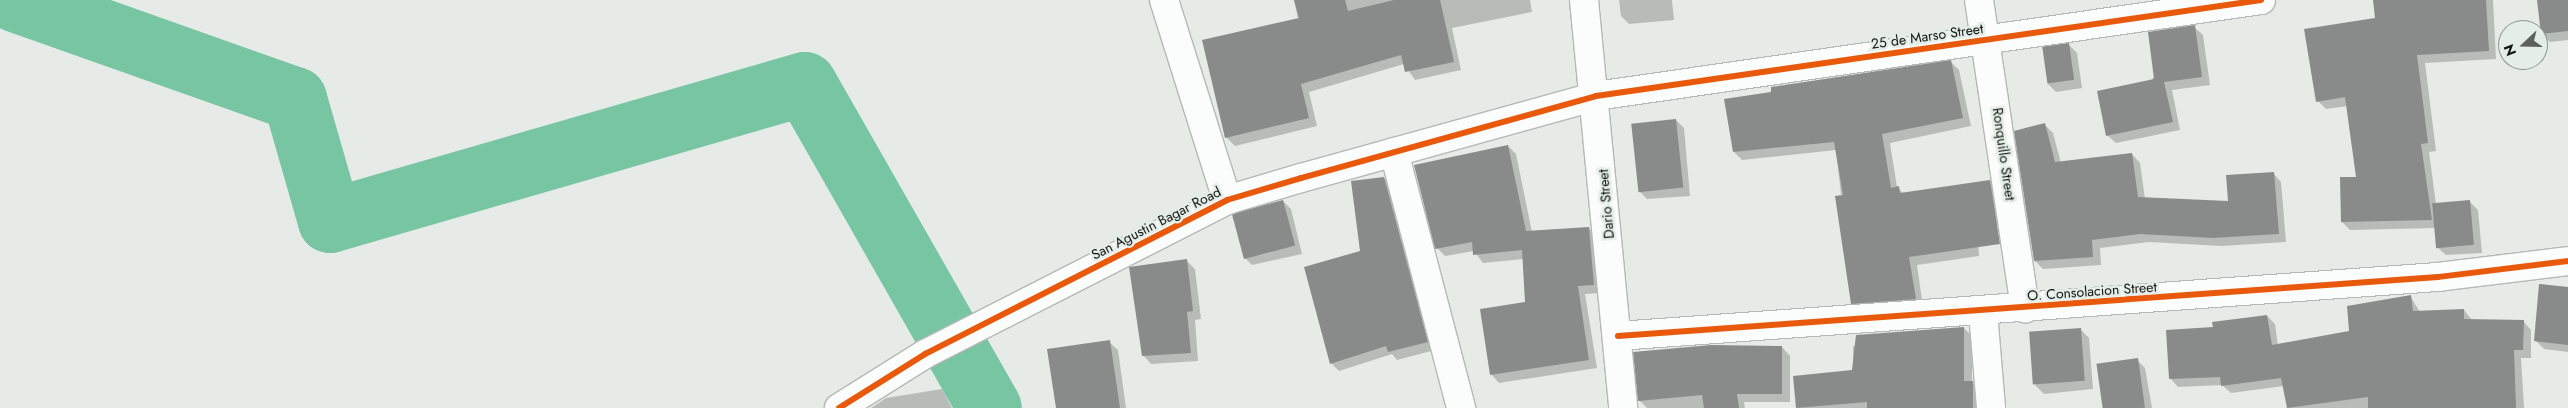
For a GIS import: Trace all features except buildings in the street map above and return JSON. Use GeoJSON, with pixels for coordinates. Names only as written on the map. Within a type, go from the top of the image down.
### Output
{"type":"FeatureCollection","features":[{"type":"Feature","properties":{"kind":"street"},"geometry":{"type":"LineString","coordinates":[[1164,0],[1228,200]]}},
{"type":"Feature","properties":{"kind":"street","name":"Dario Street"},"geometry":{"type":"LineString","coordinates":[[1584,0],[1596,96],[1623,408]]}},
{"type":"Feature","properties":{"kind":"street","name":"Ronquillo Street"},"geometry":{"type":"LineString","coordinates":[[1979,0],[1988,40],[2026,309]]}},
{"type":"Feature","properties":{"kind":"street","name":"25 de Marso Street"},"geometry":{"type":"LineString","coordinates":[[1596,96],[2261,0]]}},
{"type":"Feature","properties":{"kind":"street","name":"San Agustin Bagar Road"},"geometry":{"type":"LineString","coordinates":[[839,408],[926,354],[1228,200],[1596,96]]}},
{"type":"Feature","properties":{"kind":"street"},"geometry":{"type":"LineString","coordinates":[[1394,152],[1461,408]]}},
{"type":"Feature","properties":{"kind":"street","name":"O. Consolacion Street"},"geometry":{"type":"LineString","coordinates":[[1618,336],[2026,309],[2438,277],[2568,261]]}},
{"type":"Feature","properties":{"kind":"street"},"geometry":{"type":"LineString","coordinates":[[1983,312],[1992,408]]}},
{"type":"Feature","properties":{"kind":"waterway"},"geometry":{"type":"LineString","coordinates":[[15,0],[295,99],[330,221],[805,84],[990,408]]}},
{"type":"Feature","properties":{"kind":"cycle path"},"geometry":{"type":"LineString","coordinates":[[839,408],[925,354],[1227,200],[1301,178],[1596,96],[2261,0]]}},
{"type":"Feature","properties":{"kind":"cycle path"},"geometry":{"type":"LineString","coordinates":[[1618,336],[2438,277],[2568,261]]}}]}
